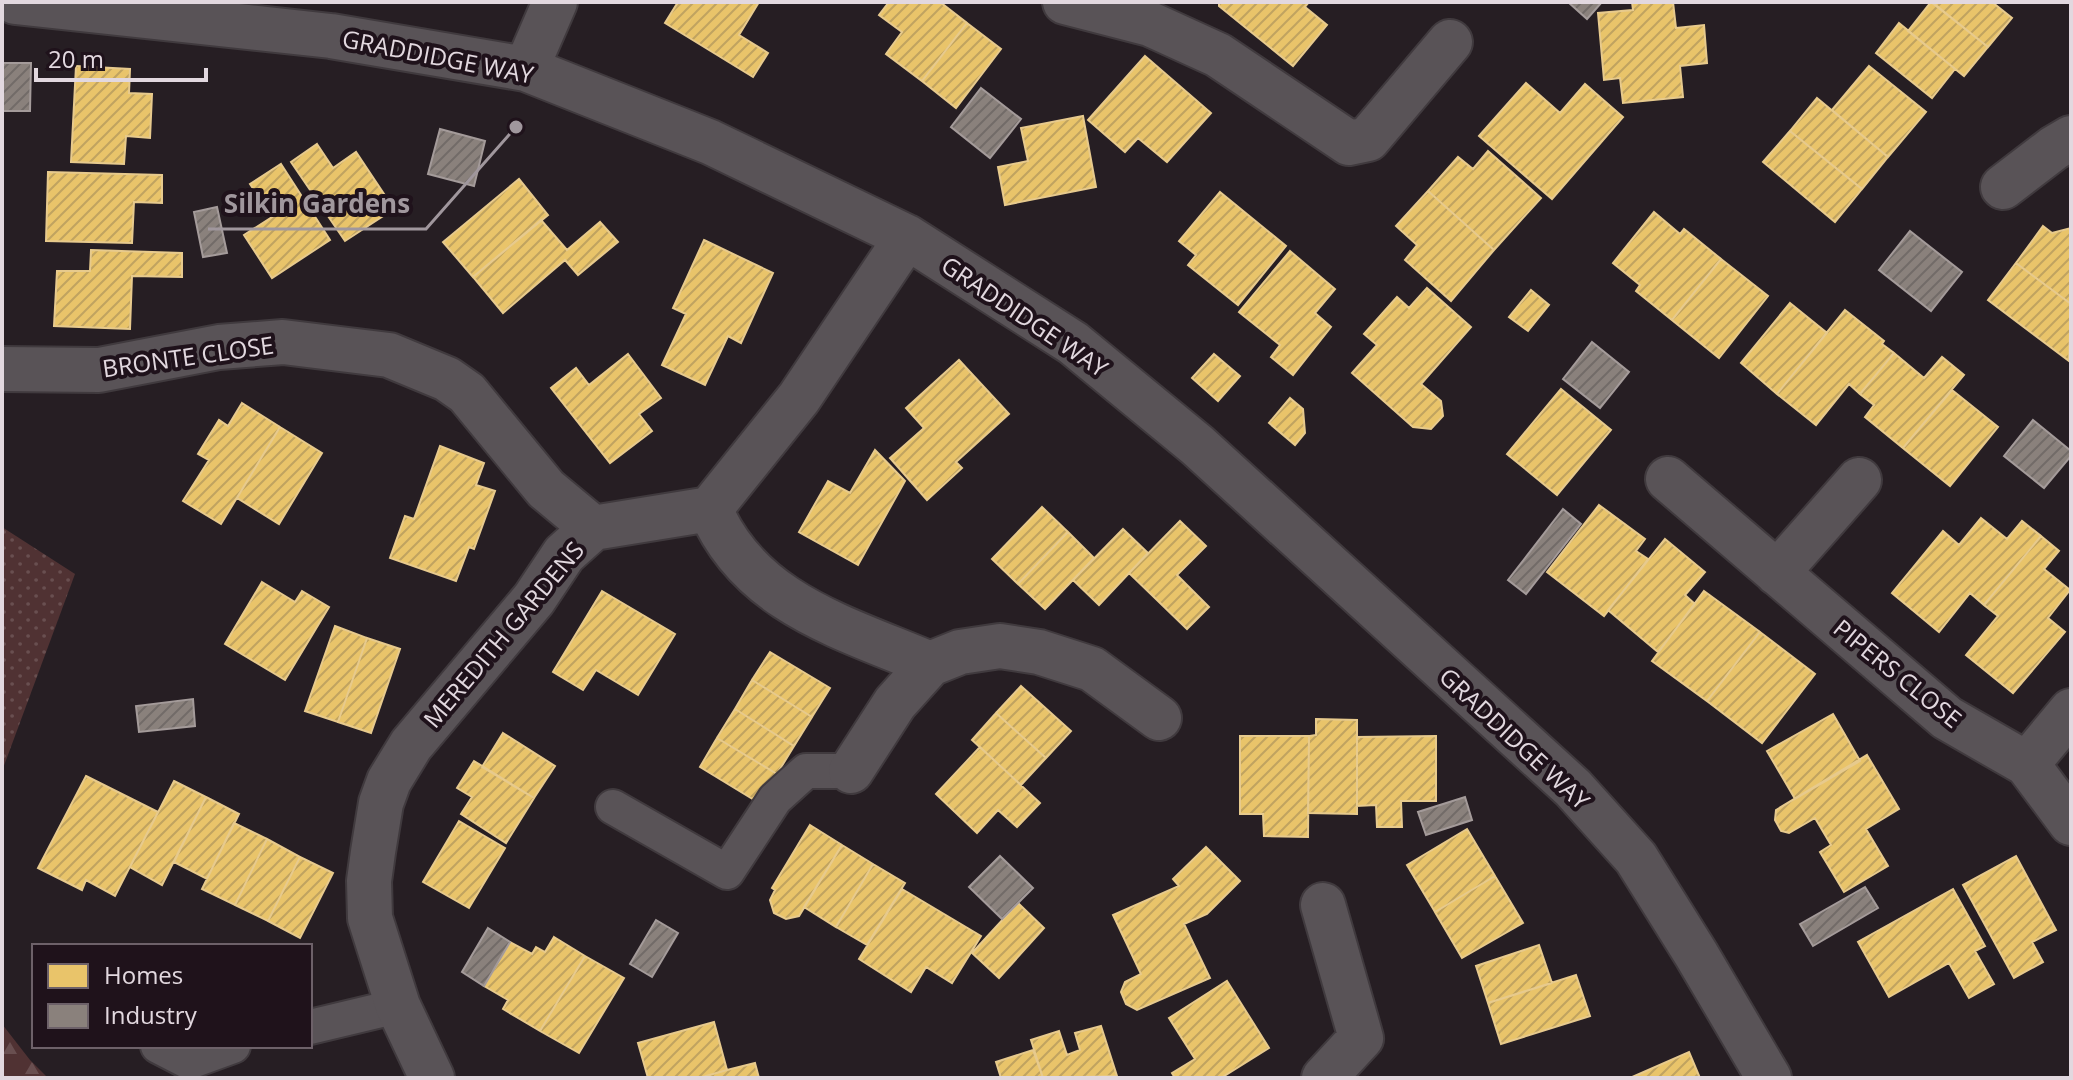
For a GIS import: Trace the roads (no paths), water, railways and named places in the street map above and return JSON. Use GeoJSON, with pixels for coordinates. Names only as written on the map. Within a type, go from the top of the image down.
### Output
{"type":"FeatureCollection","features":[{"type":"Feature","properties":{"kind":"street","name":"GRADDIDGE WAY"},"geometry":{"type":"LineString","coordinates":[[15,2],[331,36],[526,69],[710,142],[907,237],[1073,343],[1197,445],[1573,788],[1636,858],[1769,1078]]}},
{"type":"Feature","properties":{"kind":"street"},"geometry":{"type":"LineString","coordinates":[[526,69],[555,2]]}},
{"type":"Feature","properties":{"kind":"street"},"geometry":{"type":"LineString","coordinates":[[1065,2],[1150,24],[1218,55],[1349,143],[1368,139],[1450,42]]}},
{"type":"Feature","properties":{"kind":"street"},"geometry":{"type":"LineString","coordinates":[[2003,187],[2071,138]]}},
{"type":"Feature","properties":{"kind":"street"},"geometry":{"type":"LineString","coordinates":[[907,237],[799,398],[710,509],[719,531],[749,568],[780,596],[827,621],[930,664]]}},
{"type":"Feature","properties":{"kind":"street","name":"BRONTE CLOSE"},"geometry":{"type":"LineString","coordinates":[[2,369],[99,370],[219,347],[283,342],[389,355],[447,379],[467,393],[546,489],[593,528]]}},
{"type":"Feature","properties":{"kind":"street","name":"PIPERS CLOSE"},"geometry":{"type":"LineString","coordinates":[[1668,479],[1947,718],[2027,764],[2071,823]]}},
{"type":"Feature","properties":{"kind":"street"},"geometry":{"type":"LineString","coordinates":[[1777,573],[1859,480]]}},
{"type":"Feature","properties":{"kind":"street","name":"MEREDITH GARDENS"},"geometry":{"type":"LineString","coordinates":[[432,1078],[398,1006],[370,918],[369,881],[373,852],[381,803],[389,781],[411,745],[534,599],[564,554],[593,528],[710,509]]}},
{"type":"Feature","properties":{"kind":"street"},"geometry":{"type":"LineString","coordinates":[[851,771],[895,703],[930,664],[960,652],[1000,646],[1039,652],[1092,669],[1159,718]]}},
{"type":"Feature","properties":{"kind":"street"},"geometry":{"type":"LineString","coordinates":[[2027,764],[2071,711]]}},
{"type":"Feature","properties":{"kind":"street"},"geometry":{"type":"LineString","coordinates":[[1323,905],[1361,1038],[1324,1078]]}},
{"type":"Feature","properties":{"kind":"lane"},"geometry":{"type":"LineString","coordinates":[[613,807],[727,872],[775,799],[806,771],[851,771]]}},
{"type":"Feature","properties":{"kind":"lane"},"geometry":{"type":"LineString","coordinates":[[312,1027],[398,1006]]}},
{"type":"Feature","properties":{"kind":"lane"},"geometry":{"type":"LineString","coordinates":[[162,1048],[189,1062],[228,1048]]}},
{"type":"Feature","properties":{"kind":"place","name":"Silkin Gardens"},"geometry":{"type":"Point","coordinates":[516,127]}}]}
